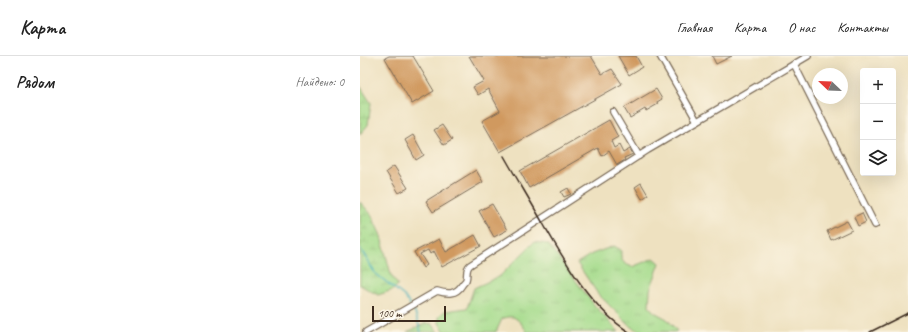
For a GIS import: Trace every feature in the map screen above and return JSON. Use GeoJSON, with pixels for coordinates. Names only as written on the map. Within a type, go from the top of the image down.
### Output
{"type":"FeatureCollection","features":[{"type":"Feature","properties":{"kind":"street"},"geometry":{"type":"LineString","coordinates":[[660,56],[697,121]]}},
{"type":"Feature","properties":{"kind":"street"},"geometry":{"type":"LineString","coordinates":[[366,332],[437,290],[446,293],[454,293],[460,289],[466,279],[467,268],[470,265],[639,156],[808,56]]}},
{"type":"Feature","properties":{"kind":"street"},"geometry":{"type":"LineString","coordinates":[[794,64],[875,225]]}},
{"type":"Feature","properties":{"kind":"street"},"geometry":{"type":"LineString","coordinates":[[613,112],[639,156]]}},
{"type":"Feature","properties":{"kind":"green space"},"geometry":{"type":"Polygon","coordinates":[[[360,86],[371,103],[368,125],[360,134],[360,86]]]}},
{"type":"Feature","properties":{"kind":"green space"},"geometry":{"type":"Polygon","coordinates":[[[360,202],[371,214],[381,236],[391,275],[398,285],[393,290],[378,295],[360,285],[360,202]]]}},
{"type":"Feature","properties":{"kind":"green space"},"geometry":{"type":"Polygon","coordinates":[[[534,242],[548,244],[595,306],[619,332],[526,332],[516,318],[506,317],[502,319],[496,332],[445,332],[439,323],[439,316],[445,311],[467,308],[474,288],[500,276],[534,242]]]}},
{"type":"Feature","properties":{"kind":"green space"},"geometry":{"type":"Polygon","coordinates":[[[614,246],[621,250],[621,257],[623,261],[632,267],[654,258],[660,263],[650,290],[649,306],[654,312],[667,319],[677,331],[642,332],[631,327],[598,294],[577,263],[592,254],[614,246]]]}},
{"type":"Feature","properties":{"kind":"green space"},"geometry":{"type":"Polygon","coordinates":[[[426,323],[432,324],[438,332],[407,332],[426,323]]]}},
{"type":"Feature","properties":{"kind":"building"},"geometry":{"type":"Polygon","coordinates":[[[389,56],[413,56],[434,91],[412,104],[385,58],[389,56]]]}},
{"type":"Feature","properties":{"kind":"building"},"geometry":{"type":"Polygon","coordinates":[[[469,56],[591,56],[602,74],[612,69],[622,84],[500,152],[482,121],[500,111],[488,89],[478,95],[473,87],[484,81],[469,56]]]}},
{"type":"Feature","properties":{"kind":"building"},"geometry":{"type":"Polygon","coordinates":[[[618,56],[636,56],[642,67],[629,75],[618,56]]]}},
{"type":"Feature","properties":{"kind":"building"},"geometry":{"type":"Polygon","coordinates":[[[712,56],[732,56],[716,64],[712,56]]]}},
{"type":"Feature","properties":{"kind":"building"},"geometry":{"type":"Polygon","coordinates":[[[656,89],[662,99],[657,102],[658,104],[646,111],[645,109],[630,118],[624,108],[656,89]]]}},
{"type":"Feature","properties":{"kind":"building"},"geometry":{"type":"Polygon","coordinates":[[[609,120],[618,137],[611,141],[614,148],[619,145],[623,153],[630,149],[633,154],[624,158],[625,160],[617,165],[609,151],[602,156],[598,148],[529,188],[520,171],[609,120]]]}},
{"type":"Feature","properties":{"kind":"building"},"geometry":{"type":"Polygon","coordinates":[[[442,125],[452,140],[444,145],[434,130],[442,125]]]}},
{"type":"Feature","properties":{"kind":"building"},"geometry":{"type":"Polygon","coordinates":[[[413,135],[424,155],[416,160],[405,140],[413,135]]]}},
{"type":"Feature","properties":{"kind":"building"},"geometry":{"type":"Polygon","coordinates":[[[394,166],[408,188],[399,193],[386,172],[394,166]]]}},
{"type":"Feature","properties":{"kind":"building"},"geometry":{"type":"Polygon","coordinates":[[[476,170],[483,182],[433,212],[426,201],[476,170]]]}},
{"type":"Feature","properties":{"kind":"building"},"geometry":{"type":"Polygon","coordinates":[[[641,183],[648,195],[642,199],[635,187],[641,183]]]}},
{"type":"Feature","properties":{"kind":"building"},"geometry":{"type":"Polygon","coordinates":[[[568,188],[571,194],[564,197],[561,192],[568,188]]]}},
{"type":"Feature","properties":{"kind":"building"},"geometry":{"type":"Polygon","coordinates":[[[492,204],[507,230],[494,237],[479,211],[492,204]]]}},
{"type":"Feature","properties":{"kind":"building"},"geometry":{"type":"Polygon","coordinates":[[[862,213],[866,222],[858,226],[854,217],[862,213]]]}},
{"type":"Feature","properties":{"kind":"building"},"geometry":{"type":"Polygon","coordinates":[[[847,221],[852,230],[831,240],[827,231],[847,221]]]}},
{"type":"Feature","properties":{"kind":"building"},"geometry":{"type":"Polygon","coordinates":[[[475,235],[481,246],[442,267],[434,251],[430,254],[428,250],[420,254],[427,265],[423,268],[414,252],[439,239],[446,252],[475,235]]]}},
{"type":"Feature","properties":{"kind":"waterway"},"geometry":{"type":"LineString","coordinates":[[360,248],[375,273],[404,296],[410,305]]}},
{"type":"Feature","properties":{"kind":"waterway"},"geometry":{"type":"LineString","coordinates":[[412,308],[421,332]]}},
{"type":"Feature","properties":{"kind":"railway"},"geometry":{"type":"LineString","coordinates":[[504,156],[580,284],[591,298],[615,322],[629,332]]}},
{"type":"Feature","properties":{"kind":"railway"},"geometry":{"type":"LineString","coordinates":[[870,332],[908,313]]}}]}
